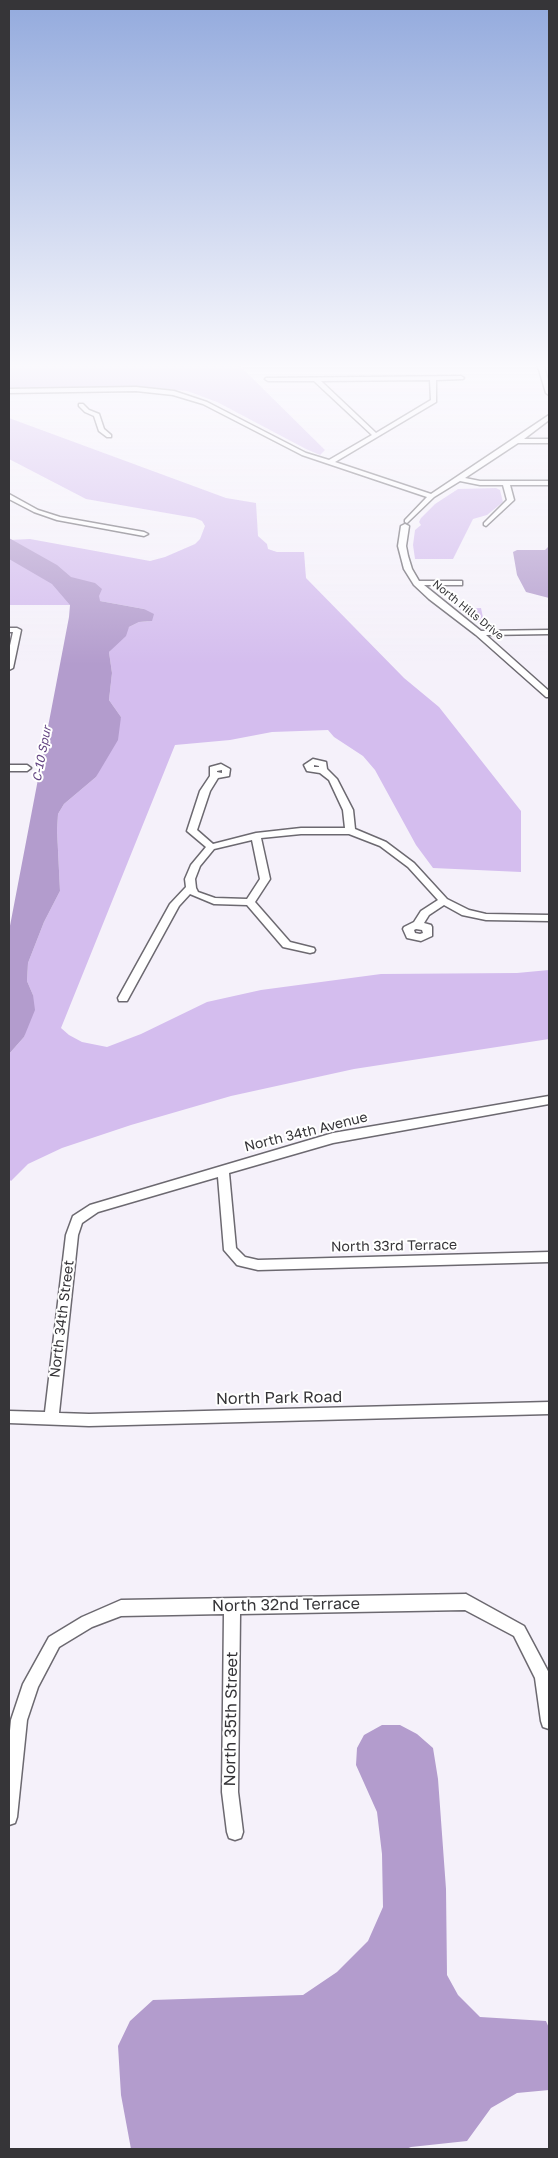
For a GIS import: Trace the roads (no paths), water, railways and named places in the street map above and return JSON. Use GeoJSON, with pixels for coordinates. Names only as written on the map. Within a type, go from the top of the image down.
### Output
{"type":"FeatureCollection","features":[{"type":"Feature","properties":{"kind":"street"},"geometry":{"type":"LineString","coordinates":[[334,464],[432,496]]}},
{"type":"Feature","properties":{"kind":"street","name":"North Hills Drive"},"geometry":{"type":"LineString","coordinates":[[483,464],[432,496],[406,523],[402,546],[404,556],[408,569],[417,583],[545,687],[549,695]]}},
{"type":"Feature","properties":{"kind":"street"},"geometry":{"type":"LineString","coordinates":[[460,479],[480,483],[549,483]]}},
{"type":"Feature","properties":{"kind":"street"},"geometry":{"type":"LineString","coordinates":[[486,524],[511,500],[506,483]]}},
{"type":"Feature","properties":{"kind":"street"},"geometry":{"type":"LineString","coordinates":[[9,496],[36,511],[59,519],[144,534]]}},
{"type":"Feature","properties":{"kind":"street"},"geometry":{"type":"LineString","coordinates":[[417,583],[459,583]]}},
{"type":"Feature","properties":{"kind":"street"},"geometry":{"type":"LineString","coordinates":[[9,630],[18,630],[9,668]]}},
{"type":"Feature","properties":{"kind":"street"},"geometry":{"type":"LineString","coordinates":[[479,633],[549,632]]}},
{"type":"Feature","properties":{"kind":"street"},"geometry":{"type":"LineString","coordinates":[[9,768],[27,768]]}},
{"type":"Feature","properties":{"kind":"street"},"geometry":{"type":"LineString","coordinates":[[322,770],[333,779],[348,810],[350,831]]}},
{"type":"Feature","properties":{"kind":"street"},"geometry":{"type":"LineString","coordinates":[[211,847],[192,831],[206,791],[215,775]]}},
{"type":"Feature","properties":{"kind":"street"},"geometry":{"type":"LineString","coordinates":[[310,950],[287,945],[250,902],[214,901],[195,894],[191,888],[190,879],[196,865],[211,847],[256,836],[301,831],[350,831],[383,844],[411,865],[444,901],[466,913],[486,917],[549,918]]}},
{"type":"Feature","properties":{"kind":"street"},"geometry":{"type":"LineString","coordinates":[[250,902],[265,880],[256,836]]}},
{"type":"Feature","properties":{"kind":"street"},"geometry":{"type":"LineString","coordinates":[[123,998],[175,904],[191,888]]}},
{"type":"Feature","properties":{"kind":"street"},"geometry":{"type":"LineString","coordinates":[[418,924],[426,913],[444,901]]}},
{"type":"Feature","properties":{"kind":"street","name":"North 34th Avenue"},"geometry":{"type":"LineString","coordinates":[[77,1220],[94,1208],[333,1138],[399,1124],[549,1100]]}},
{"type":"Feature","properties":{"kind":"street","name":"North 33rd Terrace"},"geometry":{"type":"LineString","coordinates":[[223,1169],[230,1250],[240,1261],[258,1265],[549,1257]]}},
{"type":"Feature","properties":{"kind":"street","name":"North 34th Street"},"geometry":{"type":"LineString","coordinates":[[51,1420],[72,1235],[77,1220]]}},
{"type":"Feature","properties":{"kind":"street","name":"North Park Road"},"geometry":{"type":"LineString","coordinates":[[9,1418],[51,1420],[286,1416],[549,1408]]}},
{"type":"Feature","properties":{"kind":"street","name":"North 32nd Terrace"},"geometry":{"type":"LineString","coordinates":[[9,1816],[19,1720],[31,1684],[54,1642],[87,1622],[121,1608],[466,1602],[519,1631],[543,1678],[549,1722]]}},
{"type":"Feature","properties":{"kind":"street","name":"North 35th Street"},"geometry":{"type":"LineString","coordinates":[[232,1606],[230,1792],[235,1832]]}},
{"type":"Feature","properties":{"kind":"water label","name":"C-10 Spur"},"geometry":{"type":"Point","coordinates":[42,754]}}]}
